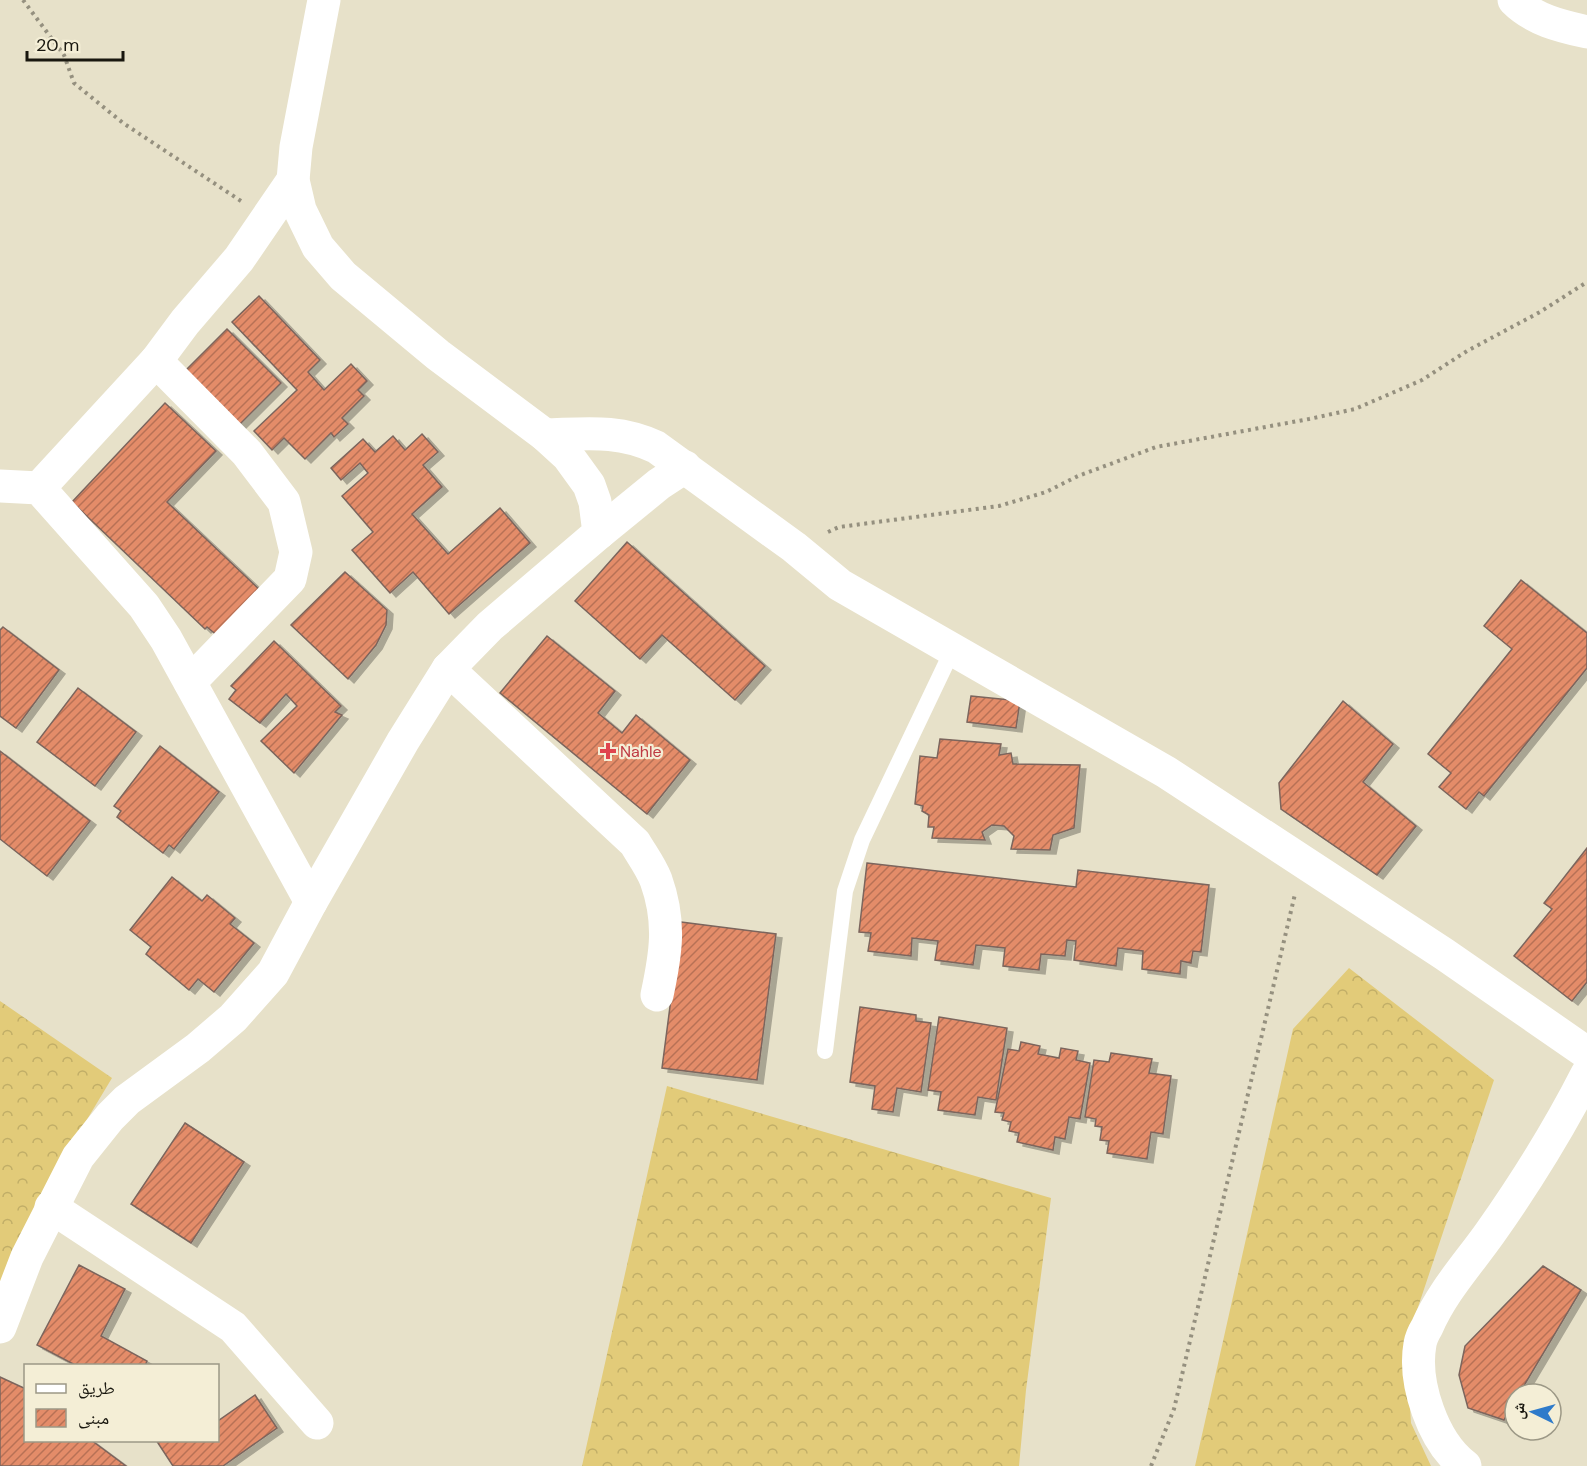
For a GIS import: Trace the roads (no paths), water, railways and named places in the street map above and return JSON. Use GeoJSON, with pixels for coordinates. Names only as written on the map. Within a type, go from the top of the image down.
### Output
{"type":"FeatureCollection","features":[{"type":"Feature","properties":{"kind":"street"},"geometry":{"type":"LineString","coordinates":[[324,0],[296,147],[293,180],[300,210],[318,247],[343,276],[438,355],[545,435],[568,456],[589,485],[595,502],[599,532]]}},
{"type":"Feature","properties":{"kind":"street"},"geometry":{"type":"LineString","coordinates":[[1514,0],[1523,9],[1551,23],[1587,32]]}},
{"type":"Feature","properties":{"kind":"street"},"geometry":{"type":"LineString","coordinates":[[39,488],[156,361],[185,322],[239,259],[293,180]]}},
{"type":"Feature","properties":{"kind":"street"},"geometry":{"type":"LineString","coordinates":[[156,361],[247,453],[284,502],[296,552],[290,579],[190,682]]}},
{"type":"Feature","properties":{"kind":"street"},"geometry":{"type":"LineString","coordinates":[[545,435],[621,434],[656,447],[794,547],[840,585],[1166,772],[1444,954],[1587,1053]]}},
{"type":"Feature","properties":{"kind":"street"},"geometry":{"type":"LineString","coordinates":[[0,1327],[27,1257],[78,1157],[110,1117],[127,1100],[198,1048],[233,1018],[273,973],[403,741],[448,669],[490,626],[599,532],[659,484],[685,467]]}},
{"type":"Feature","properties":{"kind":"street"},"geometry":{"type":"LineString","coordinates":[[0,486],[39,488],[144,606],[190,682],[311,902]]}},
{"type":"Feature","properties":{"kind":"street"},"geometry":{"type":"LineString","coordinates":[[448,669],[635,843],[655,878],[666,915],[665,956],[657,995]]}},
{"type":"Feature","properties":{"kind":"street"},"geometry":{"type":"LineString","coordinates":[[1465,1466],[1454,1458],[1430,1416],[1419,1379],[1420,1342],[1436,1305],[1489,1234],[1528,1176],[1571,1106],[1587,1074]]}},
{"type":"Feature","properties":{"kind":"street"},"geometry":{"type":"LineString","coordinates":[[51,1207],[233,1327],[317,1423]]}},
{"type":"Feature","properties":{"kind":"lane"},"geometry":{"type":"LineString","coordinates":[[825,1051],[845,891],[862,840],[953,650]]}},
{"type":"Feature","properties":{"kind":"place","name":"Nahle"},"geometry":{"type":"Point","coordinates":[608,751]}}]}
